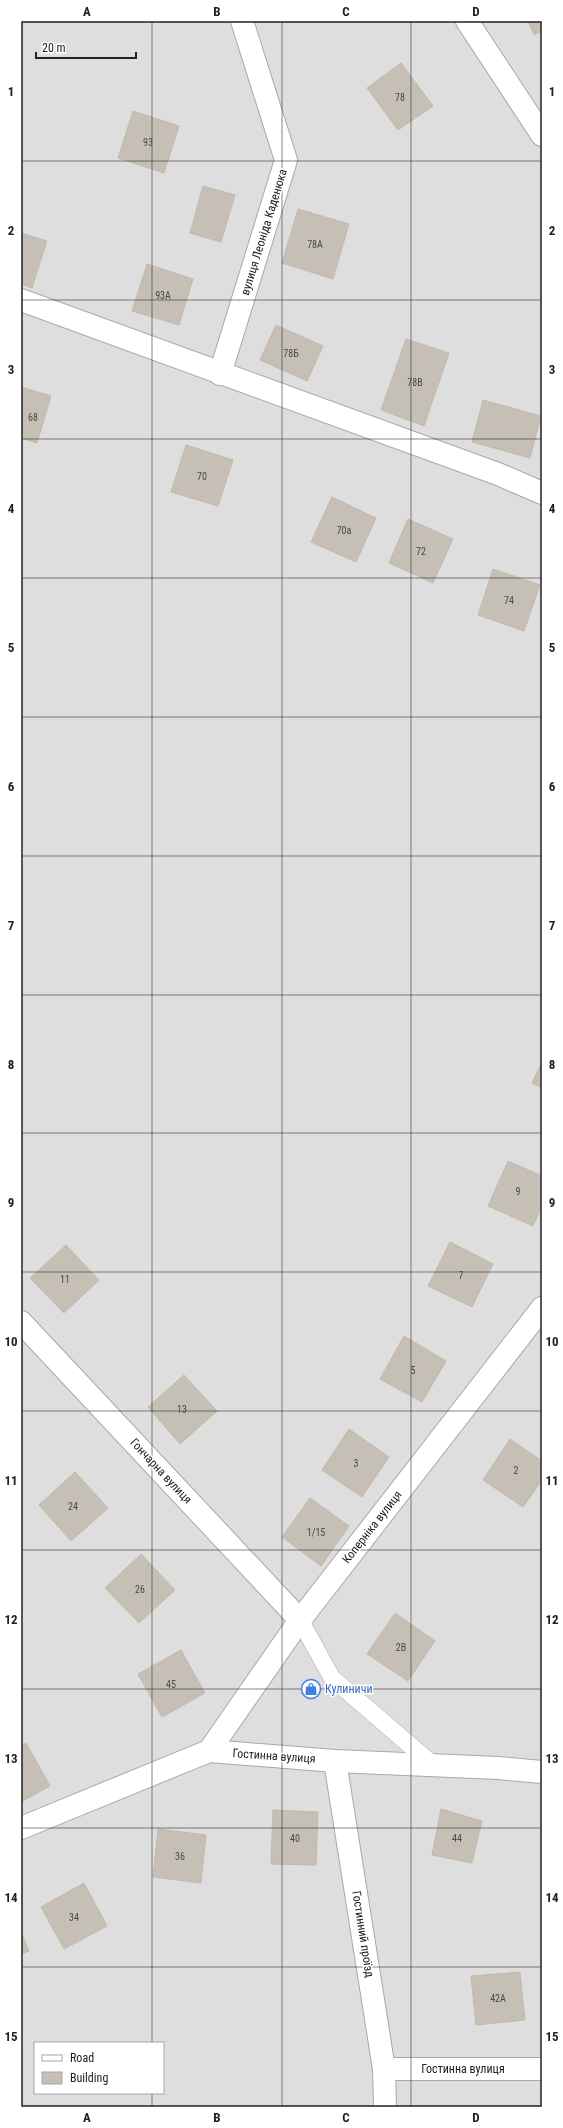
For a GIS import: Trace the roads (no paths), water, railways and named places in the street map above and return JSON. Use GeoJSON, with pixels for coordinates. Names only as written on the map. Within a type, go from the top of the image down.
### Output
{"type":"FeatureCollection","features":[{"type":"Feature","properties":{"kind":"street","name":"вулиця Леоніда Каденюка"},"geometry":{"type":"LineString","coordinates":[[220,374],[286,160],[242,21]]}},
{"type":"Feature","properties":{"kind":"street"},"geometry":{"type":"LineString","coordinates":[[467,21],[542,135]]}},
{"type":"Feature","properties":{"kind":"street"},"geometry":{"type":"LineString","coordinates":[[21,300],[491,472],[542,493]]}},
{"type":"Feature","properties":{"kind":"street","name":"Коперніка вулиця"},"geometry":{"type":"LineString","coordinates":[[208,1751],[300,1620],[542,1308]]}},
{"type":"Feature","properties":{"kind":"street","name":"Гончарна вулиця"},"geometry":{"type":"LineString","coordinates":[[21,1322],[300,1620]]}},
{"type":"Feature","properties":{"kind":"street","name":"Гостинна вулиця"},"geometry":{"type":"LineString","coordinates":[[21,1828],[208,1751],[335,1761],[433,1764],[542,1772]]}},
{"type":"Feature","properties":{"kind":"street","name":"Гостинний проїзд"},"geometry":{"type":"LineString","coordinates":[[335,1761],[384,2069],[385,2107]]}},
{"type":"Feature","properties":{"kind":"street","name":"Гостинна вулиця"},"geometry":{"type":"LineString","coordinates":[[384,2069],[542,2070]]}},
{"type":"Feature","properties":{"kind":"lane"},"geometry":{"type":"LineString","coordinates":[[300,1620],[332,1678],[433,1764]]}},
{"type":"Feature","properties":{"kind":"place","name":"Кулиничи"},"geometry":{"type":"Point","coordinates":[311,1689]}}]}
